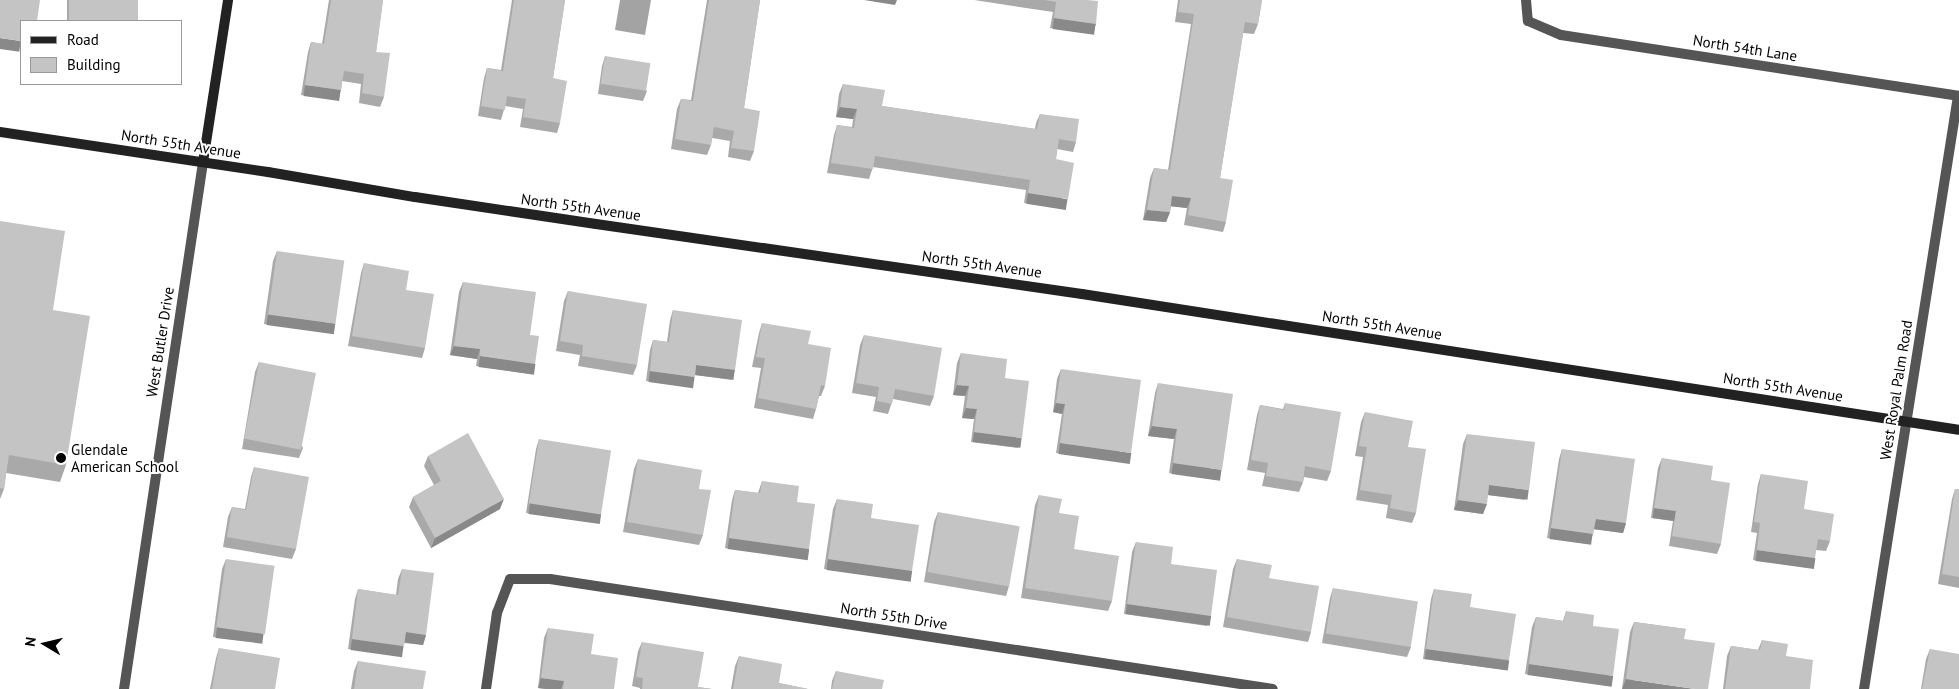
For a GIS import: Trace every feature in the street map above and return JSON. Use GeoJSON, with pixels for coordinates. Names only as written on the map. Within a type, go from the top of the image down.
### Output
{"type":"FeatureCollection","features":[{"type":"Feature","properties":{"kind":"street","name":"West Butler Drive"},"geometry":{"type":"LineString","coordinates":[[124,689],[228,0]]}},
{"type":"Feature","properties":{"kind":"street","name":"North 54th Lane"},"geometry":{"type":"LineString","coordinates":[[1526,0],[1528,21],[1561,35],[1958,96]]}},
{"type":"Feature","properties":{"kind":"street","name":"West Royal Palm Road"},"geometry":{"type":"LineString","coordinates":[[1864,689],[1958,96]]}},
{"type":"Feature","properties":{"kind":"street","name":"North 55th Avenue"},"geometry":{"type":"LineString","coordinates":[[0,132],[203,162],[414,197],[1072,292],[1959,430]]}},
{"type":"Feature","properties":{"kind":"street","name":"North 55th Drive"},"geometry":{"type":"LineString","coordinates":[[486,689],[497,613],[510,579],[550,579],[1274,689]]}},
{"type":"Feature","properties":{"kind":"shaded area"},"geometry":{"type":"Polygon","coordinates":[[[620,0],[651,0],[645,35],[615,30],[620,0]]]}},
{"type":"Feature","properties":{"kind":"building"},"geometry":{"type":"Polygon","coordinates":[[[0,0],[40,0],[37,20],[20,20],[20,41],[0,38],[0,0]]]}},
{"type":"Feature","properties":{"kind":"building"},"geometry":{"type":"Polygon","coordinates":[[[69,0],[138,0],[138,20],[69,20],[69,0]]]}},
{"type":"Feature","properties":{"kind":"building"},"geometry":{"type":"Polygon","coordinates":[[[331,0],[383,0],[376,52],[390,53],[384,97],[362,93],[364,74],[344,71],[341,90],[305,85],[311,42],[324,44],[331,0]]]}},
{"type":"Feature","properties":{"kind":"building"},"geometry":{"type":"Polygon","coordinates":[[[514,0],[565,0],[553,78],[567,81],[560,123],[523,117],[526,99],[507,96],[505,110],[481,106],[487,68],[503,71],[514,0]]]}},
{"type":"Feature","properties":{"kind":"building"},"geometry":{"type":"Polygon","coordinates":[[[709,0],[760,0],[744,108],[760,111],[754,151],[731,148],[734,131],[714,127],[711,145],[675,139],[681,99],[693,101],[709,0]]]}},
{"type":"Feature","properties":{"kind":"building"},"geometry":{"type":"Polygon","coordinates":[[[1044,0],[1098,1],[1096,24],[1054,18],[1056,2],[1044,0]]]}},
{"type":"Feature","properties":{"kind":"building"},"geometry":{"type":"Polygon","coordinates":[[[1180,0],[1262,0],[1258,24],[1245,22],[1220,178],[1233,180],[1226,222],[1188,215],[1191,198],[1172,196],[1170,212],[1147,210],[1154,168],[1170,170],[1194,14],[1178,12],[1180,0]]]}},
{"type":"Feature","properties":{"kind":"building"},"geometry":{"type":"Polygon","coordinates":[[[605,56],[650,63],[646,91],[601,84],[605,56]]]}},
{"type":"Feature","properties":{"kind":"building"},"geometry":{"type":"Polygon","coordinates":[[[843,84],[885,90],[882,106],[1037,129],[1040,114],[1079,119],[1076,142],[1059,139],[1056,159],[1074,163],[1068,199],[1028,193],[1030,180],[875,156],[873,169],[831,163],[837,125],[854,128],[857,109],[840,107],[843,84]]]}},
{"type":"Feature","properties":{"kind":"building"},"geometry":{"type":"Polygon","coordinates":[[[0,221],[65,231],[53,310],[90,316],[66,465],[9,455],[4,489],[0,488],[0,221]]]}},
{"type":"Feature","properties":{"kind":"building"},"geometry":{"type":"Polygon","coordinates":[[[277,251],[344,260],[335,324],[268,314],[277,251]]]}},
{"type":"Feature","properties":{"kind":"building"},"geometry":{"type":"Polygon","coordinates":[[[364,263],[409,271],[406,290],[434,294],[425,348],[352,336],[364,263]]]}},
{"type":"Feature","properties":{"kind":"building"},"geometry":{"type":"Polygon","coordinates":[[[463,282],[536,292],[530,335],[539,336],[535,364],[480,356],[480,349],[454,346],[463,282]]]}},
{"type":"Feature","properties":{"kind":"building"},"geometry":{"type":"Polygon","coordinates":[[[568,291],[647,304],[637,365],[582,356],[583,345],[560,341],[568,291]]]}},
{"type":"Feature","properties":{"kind":"building"},"geometry":{"type":"Polygon","coordinates":[[[673,310],[742,320],[735,370],[696,365],[695,377],[650,371],[653,340],[669,342],[673,310]]]}},
{"type":"Feature","properties":{"kind":"building"},"geometry":{"type":"Polygon","coordinates":[[[762,323],[811,331],[808,344],[831,348],[825,386],[821,385],[816,409],[758,398],[765,358],[756,357],[762,323]]]}},
{"type":"Feature","properties":{"kind":"building"},"geometry":{"type":"Polygon","coordinates":[[[864,335],[942,348],[934,396],[895,389],[892,404],[877,401],[879,387],[856,383],[864,335]]]}},
{"type":"Feature","properties":{"kind":"building"},"geometry":{"type":"Polygon","coordinates":[[[961,353],[1007,359],[1005,378],[1029,381],[1022,438],[974,432],[977,409],[966,408],[969,386],[957,385],[961,353]]]}},
{"type":"Feature","properties":{"kind":"building"},"geometry":{"type":"Polygon","coordinates":[[[259,362],[316,373],[301,450],[244,439],[259,362]]]}},
{"type":"Feature","properties":{"kind":"building"},"geometry":{"type":"Polygon","coordinates":[[[1061,369],[1141,380],[1131,453],[1060,443],[1065,404],[1056,403],[1061,369]]]}},
{"type":"Feature","properties":{"kind":"building"},"geometry":{"type":"Polygon","coordinates":[[[1158,383],[1233,394],[1222,470],[1173,463],[1177,429],[1152,426],[1158,383]]]}},
{"type":"Feature","properties":{"kind":"building"},"geometry":{"type":"Polygon","coordinates":[[[1285,403],[1341,412],[1331,471],[1305,466],[1303,482],[1266,476],[1268,463],[1251,460],[1260,405],[1284,410],[1285,403]]]}},
{"type":"Feature","properties":{"kind":"building"},"geometry":{"type":"Polygon","coordinates":[[[1365,412],[1413,421],[1408,447],[1426,449],[1416,513],[1390,508],[1392,495],[1360,490],[1367,447],[1359,446],[1365,412]]]}},
{"type":"Feature","properties":{"kind":"building"},"geometry":{"type":"Polygon","coordinates":[[[468,433],[504,499],[435,538],[413,497],[441,481],[428,456],[468,433]]]}},
{"type":"Feature","properties":{"kind":"building"},"geometry":{"type":"Polygon","coordinates":[[[1467,434],[1535,442],[1529,490],[1489,485],[1487,504],[1458,500],[1467,434]]]}},
{"type":"Feature","properties":{"kind":"building"},"geometry":{"type":"Polygon","coordinates":[[[539,439],[611,450],[601,515],[529,503],[539,439]]]}},
{"type":"Feature","properties":{"kind":"building"},"geometry":{"type":"Polygon","coordinates":[[[1562,449],[1635,459],[1626,523],[1596,519],[1593,534],[1551,528],[1562,449]]]}},
{"type":"Feature","properties":{"kind":"building"},"geometry":{"type":"Polygon","coordinates":[[[1662,458],[1713,466],[1711,480],[1730,483],[1721,544],[1672,536],[1676,511],[1654,508],[1662,458]]]}},
{"type":"Feature","properties":{"kind":"building"},"geometry":{"type":"Polygon","coordinates":[[[638,459],[702,470],[699,489],[711,490],[703,535],[627,522],[638,459]]]}},
{"type":"Feature","properties":{"kind":"building"},"geometry":{"type":"Polygon","coordinates":[[[254,467],[309,477],[296,549],[227,537],[232,507],[246,510],[254,467]]]}},
{"type":"Feature","properties":{"kind":"building"},"geometry":{"type":"Polygon","coordinates":[[[1761,474],[1808,481],[1804,509],[1834,514],[1830,541],[1818,539],[1815,558],[1757,550],[1760,523],[1754,522],[1761,474]]]}},
{"type":"Feature","properties":{"kind":"building"},"geometry":{"type":"Polygon","coordinates":[[[762,481],[799,486],[797,502],[815,504],[809,549],[729,538],[735,490],[760,493],[762,481]]]}},
{"type":"Feature","properties":{"kind":"building"},"geometry":{"type":"Polygon","coordinates":[[[1955,489],[1959,489],[1959,577],[1942,574],[1955,489]]]}},
{"type":"Feature","properties":{"kind":"building"},"geometry":{"type":"Polygon","coordinates":[[[1039,495],[1062,499],[1059,513],[1079,516],[1074,549],[1119,556],[1112,601],[1025,588],[1039,495]]]}},
{"type":"Feature","properties":{"kind":"building"},"geometry":{"type":"Polygon","coordinates":[[[837,499],[873,504],[871,518],[919,525],[912,571],[828,559],[837,499]]]}},
{"type":"Feature","properties":{"kind":"building"},"geometry":{"type":"Polygon","coordinates":[[[938,512],[1020,526],[1009,586],[927,572],[938,512]]]}},
{"type":"Feature","properties":{"kind":"building"},"geometry":{"type":"Polygon","coordinates":[[[1136,542],[1173,547],[1171,564],[1217,570],[1211,616],[1127,604],[1136,542]]]}},
{"type":"Feature","properties":{"kind":"building"},"geometry":{"type":"Polygon","coordinates":[[[226,559],[275,566],[265,634],[216,627],[226,559]]]}},
{"type":"Feature","properties":{"kind":"building"},"geometry":{"type":"Polygon","coordinates":[[[1237,559],[1272,565],[1269,578],[1319,586],[1311,632],[1227,617],[1237,559]]]}},
{"type":"Feature","properties":{"kind":"building"},"geometry":{"type":"Polygon","coordinates":[[[402,569],[434,573],[426,635],[406,632],[404,646],[352,639],[358,589],[398,595],[402,569]]]}},
{"type":"Feature","properties":{"kind":"building"},"geometry":{"type":"Polygon","coordinates":[[[1333,588],[1418,601],[1411,647],[1326,633],[1333,588]]]}},
{"type":"Feature","properties":{"kind":"building"},"geometry":{"type":"Polygon","coordinates":[[[1434,589],[1472,594],[1470,607],[1516,614],[1509,660],[1426,649],[1434,589]]]}},
{"type":"Feature","properties":{"kind":"building"},"geometry":{"type":"Polygon","coordinates":[[[1566,611],[1594,615],[1593,626],[1619,629],[1613,676],[1529,664],[1536,617],[1564,621],[1566,611]]]}},
{"type":"Feature","properties":{"kind":"building"},"geometry":{"type":"Polygon","coordinates":[[[1634,622],[1686,629],[1684,639],[1715,643],[1708,689],[1695,689],[1626,679],[1634,622]]]}},
{"type":"Feature","properties":{"kind":"building"},"geometry":{"type":"Polygon","coordinates":[[[548,628],[594,634],[591,654],[618,658],[614,689],[563,689],[564,681],[541,678],[548,628]]]}},
{"type":"Feature","properties":{"kind":"building"},"geometry":{"type":"Polygon","coordinates":[[[1762,640],[1788,644],[1786,656],[1813,660],[1810,689],[1725,689],[1731,646],[1760,650],[1762,640]]]}},
{"type":"Feature","properties":{"kind":"building"},"geometry":{"type":"Polygon","coordinates":[[[642,642],[704,652],[698,687],[712,689],[642,689],[643,678],[636,677],[642,642]]]}},
{"type":"Feature","properties":{"kind":"building"},"geometry":{"type":"Polygon","coordinates":[[[219,648],[280,658],[275,689],[212,689],[219,648]]]}},
{"type":"Feature","properties":{"kind":"building"},"geometry":{"type":"Polygon","coordinates":[[[1930,649],[1959,654],[1959,689],[1922,689],[1930,649]]]}},
{"type":"Feature","properties":{"kind":"building"},"geometry":{"type":"Polygon","coordinates":[[[739,656],[782,664],[779,683],[808,689],[733,689],[739,656]]]}},
{"type":"Feature","properties":{"kind":"building"},"geometry":{"type":"Polygon","coordinates":[[[358,661],[426,671],[423,689],[354,689],[358,661]]]}},
{"type":"Feature","properties":{"kind":"building"},"geometry":{"type":"Polygon","coordinates":[[[836,671],[884,680],[882,689],[832,689],[836,671]]]}},
{"type":"Feature","properties":{"kind":"place","name":"Glendale American School"},"geometry":{"type":"Point","coordinates":[61,458]}}]}
